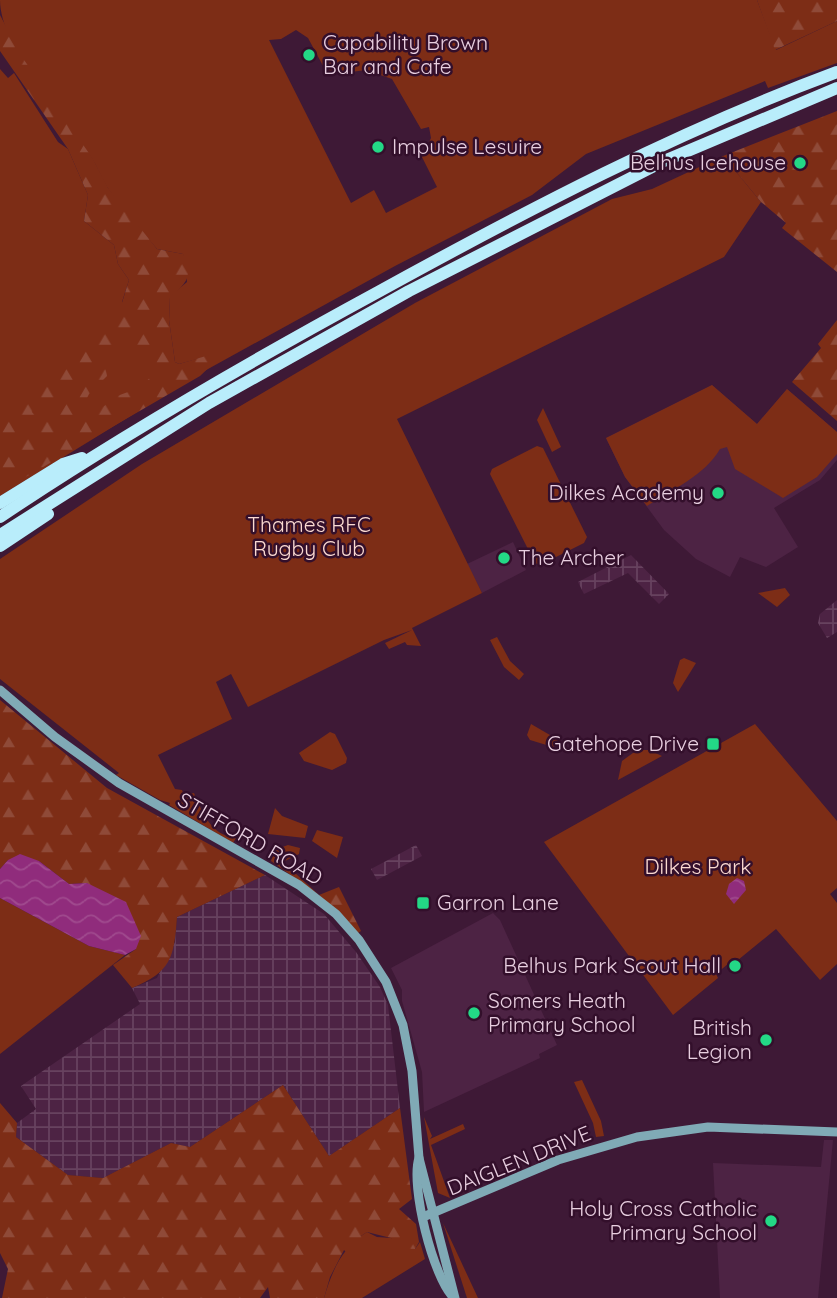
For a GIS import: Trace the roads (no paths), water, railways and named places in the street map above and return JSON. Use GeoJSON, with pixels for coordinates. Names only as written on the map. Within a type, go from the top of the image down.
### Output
{"type":"FeatureCollection","features":[{"type":"Feature","properties":{"kind":"highway"},"geometry":{"type":"LineString","coordinates":[[0,516],[98,452],[299,335],[535,208],[701,127],[837,72]]}},
{"type":"Feature","properties":{"kind":"highway"},"geometry":{"type":"LineString","coordinates":[[0,535],[198,409],[307,348],[630,177],[736,128],[837,88]]}},
{"type":"Feature","properties":{"kind":"highway"},"geometry":{"type":"LineString","coordinates":[[0,546],[307,348]]}},
{"type":"Feature","properties":{"kind":"highway"},"geometry":{"type":"LineString","coordinates":[[0,503],[63,464],[98,452]]}},
{"type":"Feature","properties":{"kind":"main road","name":"STIFFORD ROAD"},"geometry":{"type":"LineString","coordinates":[[0,690],[100,771],[299,885],[347,926],[381,971],[403,1025],[412,1071],[419,1158],[416,1166],[439,1269],[448,1293],[454,1298]]}},
{"type":"Feature","properties":{"kind":"main road","name":"DAIGLEN DRIVE"},"geometry":{"type":"LineString","coordinates":[[428,1215],[558,1160],[637,1137],[708,1127],[837,1132]]}},
{"type":"Feature","properties":{"kind":"water"},"geometry":{"type":"Polygon","coordinates":[[[20,854],[39,861],[69,884],[87,883],[126,902],[141,936],[136,949],[125,955],[89,946],[0,898],[0,869],[8,860],[20,854]]]}},
{"type":"Feature","properties":{"kind":"water"},"geometry":{"type":"Polygon","coordinates":[[[737,878],[744,881],[746,890],[734,904],[726,894],[729,884],[737,878]]]}},
{"type":"Feature","properties":{"kind":"place","name":"Capability Brown Bar and Cafe"},"geometry":{"type":"Point","coordinates":[309,55]}},
{"type":"Feature","properties":{"kind":"place","name":"Impulse Lesuire"},"geometry":{"type":"Point","coordinates":[378,147]}},
{"type":"Feature","properties":{"kind":"place","name":"Belhus Icehouse"},"geometry":{"type":"Point","coordinates":[800,163]}},
{"type":"Feature","properties":{"kind":"place","name":"Dilkes Academy"},"geometry":{"type":"Point","coordinates":[718,493]}},
{"type":"Feature","properties":{"kind":"place","name":"The Archer"},"geometry":{"type":"Point","coordinates":[504,558]}},
{"type":"Feature","properties":{"kind":"place","name":"Gatehope Drive"},"geometry":{"type":"Point","coordinates":[713,744]}},
{"type":"Feature","properties":{"kind":"place","name":"Garron Lane"},"geometry":{"type":"Point","coordinates":[423,903]}},
{"type":"Feature","properties":{"kind":"place","name":"Belhus Park Scout Hall"},"geometry":{"type":"Point","coordinates":[735,966]}},
{"type":"Feature","properties":{"kind":"place","name":"Somers Heath Primary School"},"geometry":{"type":"Point","coordinates":[474,1013]}},
{"type":"Feature","properties":{"kind":"place","name":"British Legion"},"geometry":{"type":"Point","coordinates":[766,1040]}},
{"type":"Feature","properties":{"kind":"place","name":"Holy Cross Catholic Primary School"},"geometry":{"type":"Point","coordinates":[771,1221]}},
{"type":"Feature","properties":{"kind":"park label","name":"Thames RFC Rugby Club"},"geometry":{"type":"Point","coordinates":[309,537]}},
{"type":"Feature","properties":{"kind":"park label","name":"Dilkes Park"},"geometry":{"type":"Point","coordinates":[698,867]}}]}
